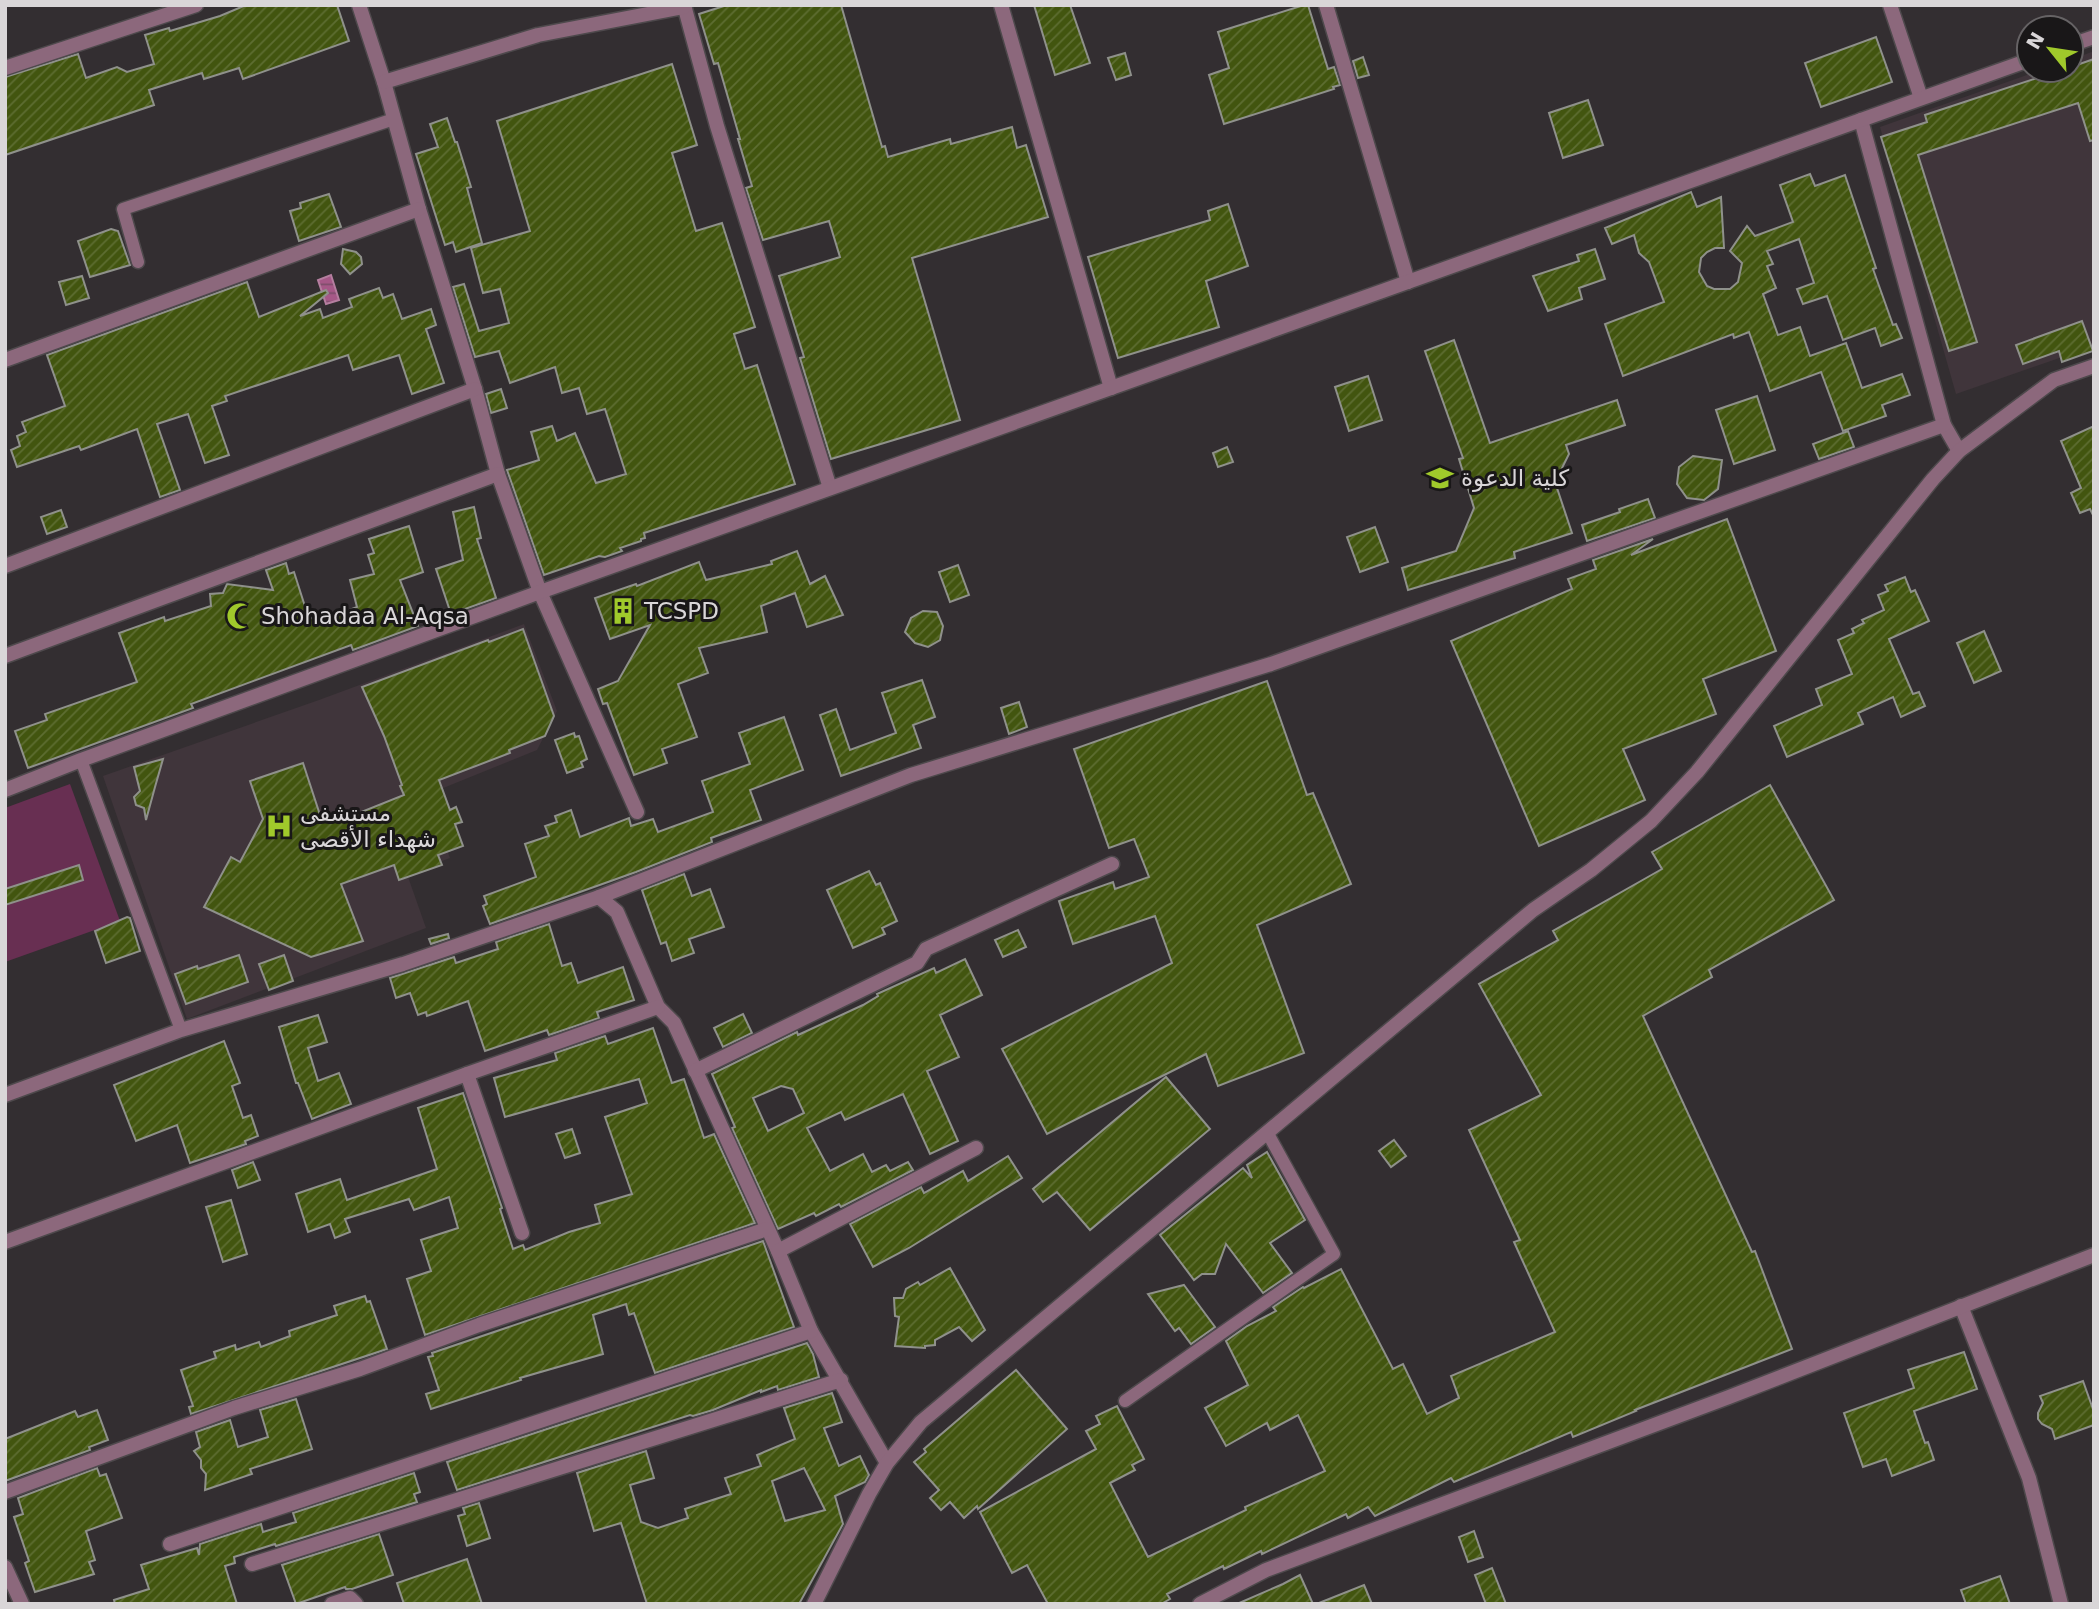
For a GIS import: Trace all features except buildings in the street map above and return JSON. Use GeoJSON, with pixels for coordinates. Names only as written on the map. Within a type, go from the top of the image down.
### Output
{"type":"FeatureCollection","features":[{"type":"Feature","properties":{"kind":"street"},"geometry":{"type":"LineString","coordinates":[[5,68],[196,5]]}},
{"type":"Feature","properties":{"kind":"street"},"geometry":{"type":"LineString","coordinates":[[359,5],[498,474],[540,592],[638,811]]}},
{"type":"Feature","properties":{"kind":"street"},"geometry":{"type":"LineString","coordinates":[[1002,5],[1111,388]]}},
{"type":"Feature","properties":{"kind":"street"},"geometry":{"type":"LineString","coordinates":[[1326,5],[1408,282]]}},
{"type":"Feature","properties":{"kind":"street"},"geometry":{"type":"LineString","coordinates":[[1890,5],[1921,98]]}},
{"type":"Feature","properties":{"kind":"street"},"geometry":{"type":"LineString","coordinates":[[384,82],[538,35],[684,6],[717,126],[830,488]]}},
{"type":"Feature","properties":{"kind":"street"},"geometry":{"type":"LineString","coordinates":[[5,790],[540,592],[2015,65]]}},
{"type":"Feature","properties":{"kind":"street"},"geometry":{"type":"LineString","coordinates":[[1861,120],[1944,425],[1959,451]]}},
{"type":"Feature","properties":{"kind":"street"},"geometry":{"type":"LineString","coordinates":[[5,360],[419,209]]}},
{"type":"Feature","properties":{"kind":"street"},"geometry":{"type":"LineString","coordinates":[[814,1604],[887,1463],[921,1422],[1533,910],[1591,870],[1651,821],[1697,772],[1933,479],[1959,451],[2054,380],[2094,366]]}},
{"type":"Feature","properties":{"kind":"street"},"geometry":{"type":"LineString","coordinates":[[5,566],[474,389]]}},
{"type":"Feature","properties":{"kind":"street"},"geometry":{"type":"LineString","coordinates":[[5,1095],[181,1030],[403,964],[599,897],[911,775],[1271,664],[1944,425]]}},
{"type":"Feature","properties":{"kind":"street"},"geometry":{"type":"LineString","coordinates":[[5,656],[498,474]]}},
{"type":"Feature","properties":{"kind":"street"},"geometry":{"type":"LineString","coordinates":[[695,1070],[917,963],[926,949],[1112,864]]}},
{"type":"Feature","properties":{"kind":"street"},"geometry":{"type":"LineString","coordinates":[[599,897],[617,912],[657,1007],[674,1023],[778,1251],[811,1331],[887,1463]]}},
{"type":"Feature","properties":{"kind":"street"},"geometry":{"type":"LineString","coordinates":[[5,1242],[657,1007]]}},
{"type":"Feature","properties":{"kind":"street"},"geometry":{"type":"LineString","coordinates":[[467,1074],[522,1233]]}},
{"type":"Feature","properties":{"kind":"street"},"geometry":{"type":"LineString","coordinates":[[778,1251],[976,1148]]}},
{"type":"Feature","properties":{"kind":"street"},"geometry":{"type":"LineString","coordinates":[[5,1492],[234,1408],[360,1369],[479,1325],[767,1229]]}},
{"type":"Feature","properties":{"kind":"street"},"geometry":{"type":"LineString","coordinates":[[1200,1604],[1266,1570],[1729,1397],[2094,1255]]}},
{"type":"Feature","properties":{"kind":"street"},"geometry":{"type":"LineString","coordinates":[[1961,1306],[2029,1478],[2061,1604]]}},
{"type":"Feature","properties":{"kind":"street"},"geometry":{"type":"LineString","coordinates":[[170,1544],[811,1331]]}},
{"type":"Feature","properties":{"kind":"street"},"geometry":{"type":"LineString","coordinates":[[252,1564],[841,1380]]}},
{"type":"Feature","properties":{"kind":"street"},"geometry":{"type":"LineString","coordinates":[[5,1567],[22,1604]]}},
{"type":"Feature","properties":{"kind":"street"},"geometry":{"type":"LineString","coordinates":[[332,1604],[350,1598],[356,1604]]}},
{"type":"Feature","properties":{"kind":"lane"},"geometry":{"type":"LineString","coordinates":[[138,262],[123,209],[394,119]]}},
{"type":"Feature","properties":{"kind":"lane"},"geometry":{"type":"LineString","coordinates":[[81,760],[181,1030]]}},
{"type":"Feature","properties":{"kind":"lane"},"geometry":{"type":"LineString","coordinates":[[1125,1401],[1334,1254],[1267,1132]]}},
{"type":"Feature","properties":{"kind":"shaded area"},"geometry":{"type":"Polygon","coordinates":[[[2094,51],[2094,346],[1956,394],[1880,127],[2015,79],[2015,84],[2085,84],[2085,55],[2094,51]]]}},
{"type":"Feature","properties":{"kind":"shaded area"},"geometry":{"type":"Polygon","coordinates":[[[331,275],[339,300],[326,304],[318,280],[331,275]]]}},
{"type":"Feature","properties":{"kind":"shaded area","name":"مستشفى شهداء الأقصى"},"geometry":{"type":"Polygon","coordinates":[[[524,624],[557,711],[537,750],[426,795],[450,858],[407,874],[426,928],[187,1019],[103,776],[524,624]]]}},
{"type":"Feature","properties":{"kind":"shaded area"},"geometry":{"type":"Polygon","coordinates":[[[70,784],[120,921],[5,962],[5,808],[70,784]]]}},
{"type":"Feature","properties":{"kind":"place","name":"كلية الدعوة"},"geometry":{"type":"Point","coordinates":[1440,478]}},
{"type":"Feature","properties":{"kind":"place","name":"TCSPD"},"geometry":{"type":"Point","coordinates":[623,611]}},
{"type":"Feature","properties":{"kind":"place","name":"Shohadaa Al-Aqsa"},"geometry":{"type":"Point","coordinates":[240,616]}},
{"type":"Feature","properties":{"kind":"place","name":"مستشفى شهداء الأقصى"},"geometry":{"type":"Point","coordinates":[279,826]}}]}
